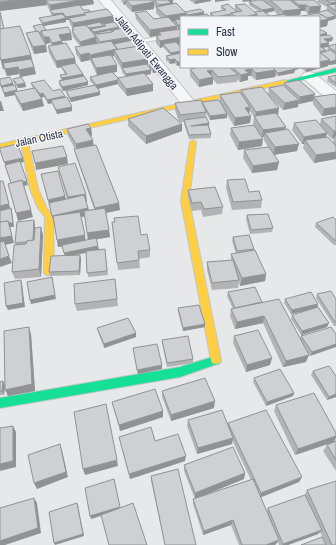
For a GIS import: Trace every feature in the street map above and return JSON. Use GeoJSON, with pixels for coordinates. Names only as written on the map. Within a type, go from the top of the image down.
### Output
{"type":"FeatureCollection","features":[{"type":"Feature","properties":{"kind":"street","name":"Jalan Adipati Ewangga"},"geometry":{"type":"LineString","coordinates":[[105,0],[189,104]]}},
{"type":"Feature","properties":{"kind":"street","name":"Jalan Otista"},"geometry":{"type":"LineString","coordinates":[[0,146],[336,70]]}},
{"type":"Feature","properties":{"kind":"street"},"geometry":{"type":"LineString","coordinates":[[309,76],[336,99]]}},
{"type":"Feature","properties":{"kind":"street"},"geometry":{"type":"LineString","coordinates":[[24,141],[34,189],[42,208],[49,217],[49,273]]}},
{"type":"Feature","properties":{"kind":"street"},"geometry":{"type":"LineString","coordinates":[[0,403],[180,372],[216,360],[185,201],[193,142]]}},
{"type":"Feature","properties":{"kind":"lane"},"geometry":{"type":"LineString","coordinates":[[138,41],[180,34]]}},
{"type":"Feature","properties":{"kind":"building"},"geometry":{"type":"Polygon","coordinates":[[[0,0],[17,0],[0,2],[0,0]]]}},
{"type":"Feature","properties":{"kind":"building"},"geometry":{"type":"Polygon","coordinates":[[[46,0],[81,0],[50,5],[46,0]]]}},
{"type":"Feature","properties":{"kind":"building"},"geometry":{"type":"Polygon","coordinates":[[[126,0],[151,0],[154,2],[132,6],[126,0]]]}},
{"type":"Feature","properties":{"kind":"building"},"geometry":{"type":"Polygon","coordinates":[[[154,0],[168,0],[171,3],[159,5],[154,0]]]}},
{"type":"Feature","properties":{"kind":"building"},"geometry":{"type":"Polygon","coordinates":[[[262,0],[274,8],[262,10],[249,2],[262,0]]]}},
{"type":"Feature","properties":{"kind":"building"},"geometry":{"type":"Polygon","coordinates":[[[270,0],[290,0],[301,9],[283,11],[270,0]]]}},
{"type":"Feature","properties":{"kind":"building"},"geometry":{"type":"Polygon","coordinates":[[[292,0],[314,0],[321,6],[310,7],[306,5],[299,5],[292,0]]]}},
{"type":"Feature","properties":{"kind":"building"},"geometry":{"type":"Polygon","coordinates":[[[326,0],[336,0],[336,2],[331,3],[326,0]]]}},
{"type":"Feature","properties":{"kind":"building"},"geometry":{"type":"Polygon","coordinates":[[[176,3],[186,13],[166,16],[156,7],[176,3]]]}},
{"type":"Feature","properties":{"kind":"building"},"geometry":{"type":"Polygon","coordinates":[[[228,4],[237,12],[220,16],[214,16],[210,13],[226,10],[221,6],[228,4]]]}},
{"type":"Feature","properties":{"kind":"building"},"geometry":{"type":"Polygon","coordinates":[[[245,4],[257,14],[235,16],[231,13],[242,11],[235,5],[245,4]]]}},
{"type":"Feature","properties":{"kind":"building"},"geometry":{"type":"Polygon","coordinates":[[[336,4],[336,11],[327,5],[336,4]]]}},
{"type":"Feature","properties":{"kind":"building"},"geometry":{"type":"Polygon","coordinates":[[[80,5],[83,10],[89,10],[90,12],[66,17],[63,13],[53,14],[50,10],[80,5]]]}},
{"type":"Feature","properties":{"kind":"building"},"geometry":{"type":"Polygon","coordinates":[[[107,9],[113,16],[73,23],[69,18],[86,15],[84,13],[107,9]]]}},
{"type":"Feature","properties":{"kind":"building"},"geometry":{"type":"Polygon","coordinates":[[[200,9],[204,12],[188,15],[185,12],[200,9]]]}},
{"type":"Feature","properties":{"kind":"building"},"geometry":{"type":"Polygon","coordinates":[[[327,10],[336,16],[327,18],[315,13],[327,10]]]}},
{"type":"Feature","properties":{"kind":"building"},"geometry":{"type":"Polygon","coordinates":[[[146,11],[154,19],[168,17],[177,26],[150,30],[135,13],[146,11]]]}},
{"type":"Feature","properties":{"kind":"building"},"geometry":{"type":"Polygon","coordinates":[[[263,11],[270,16],[257,16],[255,12],[263,11]]]}},
{"type":"Feature","properties":{"kind":"building"},"geometry":{"type":"Polygon","coordinates":[[[0,12],[4,29],[0,29],[0,12]]]}},
{"type":"Feature","properties":{"kind":"building"},"geometry":{"type":"Polygon","coordinates":[[[318,13],[329,19],[320,21],[320,16],[302,16],[318,13]]]}},
{"type":"Feature","properties":{"kind":"building"},"geometry":{"type":"Polygon","coordinates":[[[62,14],[66,18],[43,23],[39,18],[62,14]]]}},
{"type":"Feature","properties":{"kind":"building"},"geometry":{"type":"Polygon","coordinates":[[[207,14],[209,16],[193,16],[207,14]]]}},
{"type":"Feature","properties":{"kind":"building"},"geometry":{"type":"Polygon","coordinates":[[[284,14],[287,16],[271,16],[284,14]]]}},
{"type":"Feature","properties":{"kind":"building"},"geometry":{"type":"Polygon","coordinates":[[[180,19],[180,25],[178,25],[175,20],[180,19]]]}},
{"type":"Feature","properties":{"kind":"building"},"geometry":{"type":"Polygon","coordinates":[[[100,22],[103,26],[89,28],[86,25],[100,22]]]}},
{"type":"Feature","properties":{"kind":"building"},"geometry":{"type":"Polygon","coordinates":[[[114,22],[119,27],[94,32],[91,29],[106,26],[104,24],[114,22]]]}},
{"type":"Feature","properties":{"kind":"building"},"geometry":{"type":"Polygon","coordinates":[[[42,24],[46,30],[39,33],[33,26],[42,24]]]}},
{"type":"Feature","properties":{"kind":"building"},"geometry":{"type":"Polygon","coordinates":[[[86,25],[96,37],[80,42],[72,31],[74,30],[72,27],[86,25]]]}},
{"type":"Feature","properties":{"kind":"building"},"geometry":{"type":"Polygon","coordinates":[[[20,26],[31,55],[1,60],[0,29],[20,26]]]}},
{"type":"Feature","properties":{"kind":"building"},"geometry":{"type":"Polygon","coordinates":[[[68,27],[71,33],[59,35],[62,41],[52,43],[49,37],[44,37],[41,31],[68,27]]]}},
{"type":"Feature","properties":{"kind":"building"},"geometry":{"type":"Polygon","coordinates":[[[129,27],[136,36],[100,42],[94,33],[98,34],[129,27]]]}},
{"type":"Feature","properties":{"kind":"building"},"geometry":{"type":"Polygon","coordinates":[[[180,29],[180,37],[160,41],[156,36],[161,35],[159,32],[180,29]]]}},
{"type":"Feature","properties":{"kind":"building"},"geometry":{"type":"Polygon","coordinates":[[[111,30],[112,32],[95,33],[111,30]]]}},
{"type":"Feature","properties":{"kind":"building"},"geometry":{"type":"Polygon","coordinates":[[[320,30],[322,30],[327,33],[320,35],[320,30]]]}},
{"type":"Feature","properties":{"kind":"building"},"geometry":{"type":"Polygon","coordinates":[[[38,31],[46,45],[33,47],[26,33],[38,31]]]}},
{"type":"Feature","properties":{"kind":"building"},"geometry":{"type":"Polygon","coordinates":[[[329,35],[333,38],[324,39],[329,43],[321,44],[320,36],[329,35]]]}},
{"type":"Feature","properties":{"kind":"building"},"geometry":{"type":"Polygon","coordinates":[[[133,40],[139,46],[118,50],[114,44],[133,40]]]}},
{"type":"Feature","properties":{"kind":"building"},"geometry":{"type":"Polygon","coordinates":[[[111,41],[117,49],[90,55],[89,53],[80,55],[75,47],[111,41]]]}},
{"type":"Feature","properties":{"kind":"building"},"geometry":{"type":"Polygon","coordinates":[[[176,42],[180,46],[180,51],[171,53],[163,44],[176,42]]]}},
{"type":"Feature","properties":{"kind":"building"},"geometry":{"type":"Polygon","coordinates":[[[66,43],[75,58],[56,61],[48,46],[66,43]]]}},
{"type":"Feature","properties":{"kind":"building"},"geometry":{"type":"Polygon","coordinates":[[[336,44],[336,52],[328,46],[336,44]]]}},
{"type":"Feature","properties":{"kind":"building"},"geometry":{"type":"Polygon","coordinates":[[[139,46],[148,59],[122,63],[114,50],[139,46]]]}},
{"type":"Feature","properties":{"kind":"building"},"geometry":{"type":"Polygon","coordinates":[[[320,47],[326,50],[320,52],[320,47]]]}},
{"type":"Feature","properties":{"kind":"building"},"geometry":{"type":"Polygon","coordinates":[[[330,50],[336,54],[336,60],[329,62],[330,60],[320,53],[330,50]]]}},
{"type":"Feature","properties":{"kind":"building"},"geometry":{"type":"Polygon","coordinates":[[[180,53],[180,62],[177,62],[175,59],[170,60],[166,56],[180,53]]]}},
{"type":"Feature","properties":{"kind":"building"},"geometry":{"type":"Polygon","coordinates":[[[320,53],[330,60],[320,62],[320,53]]]}},
{"type":"Feature","properties":{"kind":"building"},"geometry":{"type":"Polygon","coordinates":[[[111,55],[117,65],[96,68],[91,58],[111,55]]]}},
{"type":"Feature","properties":{"kind":"building"},"geometry":{"type":"Polygon","coordinates":[[[31,59],[34,67],[19,70],[18,67],[5,69],[3,63],[31,59]]]}},
{"type":"Feature","properties":{"kind":"building"},"geometry":{"type":"Polygon","coordinates":[[[155,62],[159,68],[153,69],[149,64],[155,62]]]}},
{"type":"Feature","properties":{"kind":"building"},"geometry":{"type":"Polygon","coordinates":[[[75,63],[83,74],[62,78],[60,75],[67,74],[61,66],[75,63]]]}},
{"type":"Feature","properties":{"kind":"building"},"geometry":{"type":"Polygon","coordinates":[[[147,64],[151,70],[126,74],[122,68],[147,64]]]}},
{"type":"Feature","properties":{"kind":"building"},"geometry":{"type":"Polygon","coordinates":[[[230,68],[238,75],[218,77],[212,70],[207,71],[213,77],[199,80],[190,69],[230,68]]]}},
{"type":"Feature","properties":{"kind":"building"},"geometry":{"type":"Polygon","coordinates":[[[233,68],[273,68],[276,70],[256,73],[252,69],[245,70],[249,73],[241,75],[233,68]]]}},
{"type":"Feature","properties":{"kind":"building"},"geometry":{"type":"Polygon","coordinates":[[[273,68],[295,69],[278,73],[273,68]]]}},
{"type":"Feature","properties":{"kind":"building"},"geometry":{"type":"Polygon","coordinates":[[[112,72],[118,80],[96,85],[90,77],[112,72]]]}},
{"type":"Feature","properties":{"kind":"building"},"geometry":{"type":"Polygon","coordinates":[[[144,73],[153,84],[126,89],[118,78],[144,73]]]}},
{"type":"Feature","properties":{"kind":"building"},"geometry":{"type":"Polygon","coordinates":[[[336,75],[336,83],[328,77],[336,75]]]}},
{"type":"Feature","properties":{"kind":"building"},"geometry":{"type":"Polygon","coordinates":[[[84,76],[88,82],[62,87],[59,81],[84,76]]]}},
{"type":"Feature","properties":{"kind":"building"},"geometry":{"type":"Polygon","coordinates":[[[10,77],[13,83],[1,86],[0,79],[10,77]]]}},
{"type":"Feature","properties":{"kind":"building"},"geometry":{"type":"Polygon","coordinates":[[[21,77],[25,83],[17,85],[13,79],[21,77]]]}},
{"type":"Feature","properties":{"kind":"building"},"geometry":{"type":"Polygon","coordinates":[[[44,80],[53,91],[60,89],[65,96],[47,100],[43,93],[40,94],[31,83],[44,80]]]}},
{"type":"Feature","properties":{"kind":"building"},"geometry":{"type":"Polygon","coordinates":[[[299,80],[315,94],[300,97],[284,83],[299,80]]]}},
{"type":"Feature","properties":{"kind":"building"},"geometry":{"type":"Polygon","coordinates":[[[15,85],[17,90],[4,93],[2,87],[15,85]]]}},
{"type":"Feature","properties":{"kind":"building"},"geometry":{"type":"Polygon","coordinates":[[[95,85],[100,92],[70,98],[66,91],[95,85]]]}},
{"type":"Feature","properties":{"kind":"building"},"geometry":{"type":"Polygon","coordinates":[[[283,85],[299,100],[285,103],[269,88],[283,85]]]}},
{"type":"Feature","properties":{"kind":"building"},"geometry":{"type":"Polygon","coordinates":[[[262,87],[279,108],[256,112],[241,90],[262,87]]]}},
{"type":"Feature","properties":{"kind":"building"},"geometry":{"type":"Polygon","coordinates":[[[35,88],[42,99],[21,104],[14,92],[35,88]]]}},
{"type":"Feature","properties":{"kind":"building"},"geometry":{"type":"Polygon","coordinates":[[[240,92],[250,107],[245,108],[251,116],[235,118],[220,95],[240,92]]]}},
{"type":"Feature","properties":{"kind":"building"},"geometry":{"type":"Polygon","coordinates":[[[335,94],[336,107],[324,109],[314,97],[335,94]]]}},
{"type":"Feature","properties":{"kind":"building"},"geometry":{"type":"Polygon","coordinates":[[[67,97],[72,107],[56,110],[51,100],[67,97]]]}},
{"type":"Feature","properties":{"kind":"building"},"geometry":{"type":"Polygon","coordinates":[[[201,100],[206,112],[180,115],[175,103],[201,100]]]}},
{"type":"Feature","properties":{"kind":"building"},"geometry":{"type":"Polygon","coordinates":[[[219,100],[227,114],[210,116],[202,102],[219,100]]]}},
{"type":"Feature","properties":{"kind":"building"},"geometry":{"type":"Polygon","coordinates":[[[163,108],[182,124],[146,136],[128,119],[163,108]]]}},
{"type":"Feature","properties":{"kind":"building"},"geometry":{"type":"Polygon","coordinates":[[[276,113],[286,127],[263,130],[254,116],[276,113]]]}},
{"type":"Feature","properties":{"kind":"building"},"geometry":{"type":"Polygon","coordinates":[[[336,116],[336,131],[334,131],[321,119],[336,116]]]}},
{"type":"Feature","properties":{"kind":"building"},"geometry":{"type":"Polygon","coordinates":[[[206,117],[209,123],[191,126],[208,125],[211,134],[189,135],[184,120],[206,117]]]}},
{"type":"Feature","properties":{"kind":"building"},"geometry":{"type":"Polygon","coordinates":[[[316,120],[327,133],[304,137],[294,123],[316,120]]]}},
{"type":"Feature","properties":{"kind":"building"},"geometry":{"type":"Polygon","coordinates":[[[88,124],[91,128],[86,129],[93,140],[76,144],[67,129],[88,124]]]}},
{"type":"Feature","properties":{"kind":"building"},"geometry":{"type":"Polygon","coordinates":[[[254,125],[263,139],[239,142],[231,128],[254,125]]]}},
{"type":"Feature","properties":{"kind":"building"},"geometry":{"type":"Polygon","coordinates":[[[288,129],[299,144],[275,147],[265,133],[288,129]]]}},
{"type":"Feature","properties":{"kind":"building"},"geometry":{"type":"Polygon","coordinates":[[[328,137],[336,146],[336,152],[316,155],[305,140],[328,137]]]}},
{"type":"Feature","properties":{"kind":"building"},"geometry":{"type":"Polygon","coordinates":[[[17,144],[23,158],[4,162],[0,148],[17,144]]]}},
{"type":"Feature","properties":{"kind":"building"},"geometry":{"type":"Polygon","coordinates":[[[96,145],[119,203],[95,208],[74,149],[96,145]]]}},
{"type":"Feature","properties":{"kind":"building"},"geometry":{"type":"Polygon","coordinates":[[[63,146],[67,157],[35,163],[32,151],[63,146]]]}},
{"type":"Feature","properties":{"kind":"building"},"geometry":{"type":"Polygon","coordinates":[[[269,147],[279,162],[253,166],[244,150],[269,147]]]}},
{"type":"Feature","properties":{"kind":"building"},"geometry":{"type":"Polygon","coordinates":[[[20,161],[27,181],[23,182],[22,180],[11,183],[5,165],[20,161]]]}},
{"type":"Feature","properties":{"kind":"building"},"geometry":{"type":"Polygon","coordinates":[[[75,163],[86,194],[68,197],[58,167],[75,163]]]}},
{"type":"Feature","properties":{"kind":"building"},"geometry":{"type":"Polygon","coordinates":[[[58,171],[65,196],[48,200],[41,174],[58,171]]]}},
{"type":"Feature","properties":{"kind":"building"},"geometry":{"type":"Polygon","coordinates":[[[245,179],[249,192],[259,191],[262,200],[233,202],[227,180],[245,179]]]}},
{"type":"Feature","properties":{"kind":"building"},"geometry":{"type":"Polygon","coordinates":[[[22,180],[31,210],[16,213],[8,184],[22,180]]]}},
{"type":"Feature","properties":{"kind":"building"},"geometry":{"type":"Polygon","coordinates":[[[0,181],[3,181],[9,204],[0,206],[0,181]]]}},
{"type":"Feature","properties":{"kind":"building"},"geometry":{"type":"Polygon","coordinates":[[[215,187],[223,207],[204,209],[201,202],[192,203],[188,190],[215,187]]]}},
{"type":"Feature","properties":{"kind":"building"},"geometry":{"type":"Polygon","coordinates":[[[84,195],[88,208],[52,216],[49,203],[84,195]]]}},
{"type":"Feature","properties":{"kind":"building"},"geometry":{"type":"Polygon","coordinates":[[[11,208],[13,223],[9,223],[8,221],[0,222],[0,211],[11,208]]]}},
{"type":"Feature","properties":{"kind":"building"},"geometry":{"type":"Polygon","coordinates":[[[105,208],[109,230],[87,233],[84,211],[105,208]]]}},
{"type":"Feature","properties":{"kind":"building"},"geometry":{"type":"Polygon","coordinates":[[[80,212],[85,235],[57,240],[53,216],[80,212]]]}},
{"type":"Feature","properties":{"kind":"building"},"geometry":{"type":"Polygon","coordinates":[[[268,214],[273,228],[251,230],[247,215],[268,214]]]}},
{"type":"Feature","properties":{"kind":"building"},"geometry":{"type":"Polygon","coordinates":[[[138,216],[141,235],[147,234],[150,250],[138,251],[139,260],[117,263],[112,222],[115,222],[114,218],[138,216]]]}},
{"type":"Feature","properties":{"kind":"building"},"geometry":{"type":"Polygon","coordinates":[[[333,217],[336,220],[336,241],[316,223],[333,217]]]}},
{"type":"Feature","properties":{"kind":"building"},"geometry":{"type":"Polygon","coordinates":[[[34,220],[33,240],[15,243],[17,222],[34,220]]]}},
{"type":"Feature","properties":{"kind":"building"},"geometry":{"type":"Polygon","coordinates":[[[8,221],[12,236],[0,238],[0,222],[8,221]]]}},
{"type":"Feature","properties":{"kind":"building"},"geometry":{"type":"Polygon","coordinates":[[[41,227],[39,269],[12,272],[14,245],[26,244],[27,241],[34,240],[35,228],[41,227]]]}},
{"type":"Feature","properties":{"kind":"building"},"geometry":{"type":"Polygon","coordinates":[[[249,235],[254,249],[237,251],[233,237],[249,235]]]}},
{"type":"Feature","properties":{"kind":"building"},"geometry":{"type":"Polygon","coordinates":[[[96,238],[98,246],[64,253],[62,245],[96,238]]]}},
{"type":"Feature","properties":{"kind":"building"},"geometry":{"type":"Polygon","coordinates":[[[4,241],[9,256],[0,259],[0,242],[4,241]]]}},
{"type":"Feature","properties":{"kind":"building"},"geometry":{"type":"Polygon","coordinates":[[[105,249],[107,271],[87,273],[86,251],[105,249]]]}},
{"type":"Feature","properties":{"kind":"building"},"geometry":{"type":"Polygon","coordinates":[[[255,250],[266,274],[242,278],[231,254],[255,250]]]}},
{"type":"Feature","properties":{"kind":"building"},"geometry":{"type":"Polygon","coordinates":[[[80,255],[79,271],[49,272],[51,256],[80,255]]]}},
{"type":"Feature","properties":{"kind":"building"},"geometry":{"type":"Polygon","coordinates":[[[233,260],[239,280],[212,283],[207,262],[233,260]]]}},
{"type":"Feature","properties":{"kind":"building"},"geometry":{"type":"Polygon","coordinates":[[[52,277],[55,295],[30,300],[27,282],[52,277]]]}},
{"type":"Feature","properties":{"kind":"building"},"geometry":{"type":"Polygon","coordinates":[[[115,279],[117,299],[75,304],[74,284],[115,279]]]}},
{"type":"Feature","properties":{"kind":"building"},"geometry":{"type":"Polygon","coordinates":[[[21,280],[23,303],[6,306],[4,283],[21,280]]]}},
{"type":"Feature","properties":{"kind":"building"},"geometry":{"type":"Polygon","coordinates":[[[255,287],[262,302],[235,308],[228,292],[255,287]]]}},
{"type":"Feature","properties":{"kind":"building"},"geometry":{"type":"Polygon","coordinates":[[[331,291],[336,299],[336,322],[317,294],[331,291]]]}},
{"type":"Feature","properties":{"kind":"building"},"geometry":{"type":"Polygon","coordinates":[[[311,292],[318,304],[292,310],[285,299],[311,292]]]}},
{"type":"Feature","properties":{"kind":"building"},"geometry":{"type":"Polygon","coordinates":[[[279,299],[309,355],[286,361],[264,316],[237,322],[231,309],[279,299]]]}},
{"type":"Feature","properties":{"kind":"building"},"geometry":{"type":"Polygon","coordinates":[[[199,305],[205,324],[183,328],[178,308],[199,305]]]}},
{"type":"Feature","properties":{"kind":"building"},"geometry":{"type":"Polygon","coordinates":[[[318,307],[329,323],[302,331],[292,315],[318,307]]]}},
{"type":"Feature","properties":{"kind":"building"},"geometry":{"type":"Polygon","coordinates":[[[128,318],[136,333],[104,344],[97,328],[128,318]]]}},
{"type":"Feature","properties":{"kind":"building"},"geometry":{"type":"Polygon","coordinates":[[[29,327],[32,384],[5,390],[4,331],[29,327]]]}},
{"type":"Feature","properties":{"kind":"building"},"geometry":{"type":"Polygon","coordinates":[[[331,327],[336,334],[336,344],[312,352],[301,336],[331,327]]]}},
{"type":"Feature","properties":{"kind":"building"},"geometry":{"type":"Polygon","coordinates":[[[258,330],[272,358],[247,365],[234,336],[258,330]]]}},
{"type":"Feature","properties":{"kind":"building"},"geometry":{"type":"Polygon","coordinates":[[[188,336],[193,359],[167,363],[162,340],[188,336]]]}},
{"type":"Feature","properties":{"kind":"building"},"geometry":{"type":"Polygon","coordinates":[[[157,344],[162,365],[137,370],[133,348],[157,344]]]}},
{"type":"Feature","properties":{"kind":"building"},"geometry":{"type":"Polygon","coordinates":[[[329,366],[336,376],[336,394],[329,397],[313,371],[329,366]]]}},
{"type":"Feature","properties":{"kind":"building"},"geometry":{"type":"Polygon","coordinates":[[[280,369],[294,393],[267,402],[254,378],[280,369]]]}},
{"type":"Feature","properties":{"kind":"building"},"geometry":{"type":"Polygon","coordinates":[[[205,378],[215,401],[171,415],[162,391],[205,378]]]}},
{"type":"Feature","properties":{"kind":"building"},"geometry":{"type":"Polygon","coordinates":[[[3,381],[2,391],[0,392],[0,382],[3,381]]]}},
{"type":"Feature","properties":{"kind":"building"},"geometry":{"type":"Polygon","coordinates":[[[155,389],[163,411],[119,425],[112,402],[155,389]]]}},
{"type":"Feature","properties":{"kind":"building"},"geometry":{"type":"Polygon","coordinates":[[[314,393],[336,433],[336,436],[298,449],[276,405],[314,393]]]}},
{"type":"Feature","properties":{"kind":"building"},"geometry":{"type":"Polygon","coordinates":[[[106,404],[117,460],[83,469],[74,412],[106,404]]]}},
{"type":"Feature","properties":{"kind":"building"},"geometry":{"type":"Polygon","coordinates":[[[222,410],[233,438],[198,448],[188,420],[222,410]]]}},
{"type":"Feature","properties":{"kind":"building"},"geometry":{"type":"Polygon","coordinates":[[[266,410],[302,477],[261,493],[228,423],[266,410]]]}},
{"type":"Feature","properties":{"kind":"building"},"geometry":{"type":"Polygon","coordinates":[[[13,426],[13,461],[0,464],[0,428],[13,426]]]}},
{"type":"Feature","properties":{"kind":"building"},"geometry":{"type":"Polygon","coordinates":[[[151,427],[155,441],[178,434],[186,456],[129,474],[119,437],[151,427]]]}},
{"type":"Feature","properties":{"kind":"building"},"geometry":{"type":"Polygon","coordinates":[[[336,441],[336,460],[327,445],[336,441]]]}},
{"type":"Feature","properties":{"kind":"building"},"geometry":{"type":"Polygon","coordinates":[[[60,444],[66,472],[34,483],[28,455],[60,444]]]}},
{"type":"Feature","properties":{"kind":"building"},"geometry":{"type":"Polygon","coordinates":[[[233,447],[245,473],[195,493],[184,465],[233,447]]]}},
{"type":"Feature","properties":{"kind":"building"},"geometry":{"type":"Polygon","coordinates":[[[178,469],[196,545],[165,545],[151,476],[178,469]]]}},
{"type":"Feature","properties":{"kind":"building"},"geometry":{"type":"Polygon","coordinates":[[[114,479],[120,507],[90,516],[85,488],[114,479]]]}},
{"type":"Feature","properties":{"kind":"building"},"geometry":{"type":"Polygon","coordinates":[[[253,479],[279,540],[266,545],[242,545],[233,520],[204,531],[193,499],[253,479]]]}},
{"type":"Feature","properties":{"kind":"building"},"geometry":{"type":"Polygon","coordinates":[[[336,481],[336,545],[332,545],[307,490],[336,481]]]}},
{"type":"Feature","properties":{"kind":"building"},"geometry":{"type":"Polygon","coordinates":[[[305,495],[322,530],[283,544],[268,508],[305,495]]]}},
{"type":"Feature","properties":{"kind":"building"},"geometry":{"type":"Polygon","coordinates":[[[34,498],[38,528],[0,541],[0,508],[34,498]]]}},
{"type":"Feature","properties":{"kind":"building"},"geometry":{"type":"Polygon","coordinates":[[[77,503],[83,534],[54,543],[49,512],[77,503]]]}},
{"type":"Feature","properties":{"kind":"building"},"geometry":{"type":"Polygon","coordinates":[[[133,503],[147,545],[109,545],[101,515],[133,503]]]}},
{"type":"Feature","properties":{"kind":"building"},"geometry":{"type":"Polygon","coordinates":[[[322,537],[326,545],[301,545],[322,537]]]}},
{"type":"Feature","properties":{"kind":"traffic: fast"},"geometry":{"type":"LineString","coordinates":[[285,82],[336,70]]}},
{"type":"Feature","properties":{"kind":"traffic: fast"},"geometry":{"type":"LineString","coordinates":[[0,403],[180,372],[216,360]]}},
{"type":"Feature","properties":{"kind":"traffic: slow"},"geometry":{"type":"LineString","coordinates":[[0,146],[285,82]]}},
{"type":"Feature","properties":{"kind":"traffic: slow"},"geometry":{"type":"LineString","coordinates":[[24,141],[34,189],[42,208],[49,217],[49,273]]}},
{"type":"Feature","properties":{"kind":"traffic: slow"},"geometry":{"type":"LineString","coordinates":[[193,142],[185,201],[216,360]]}}]}
